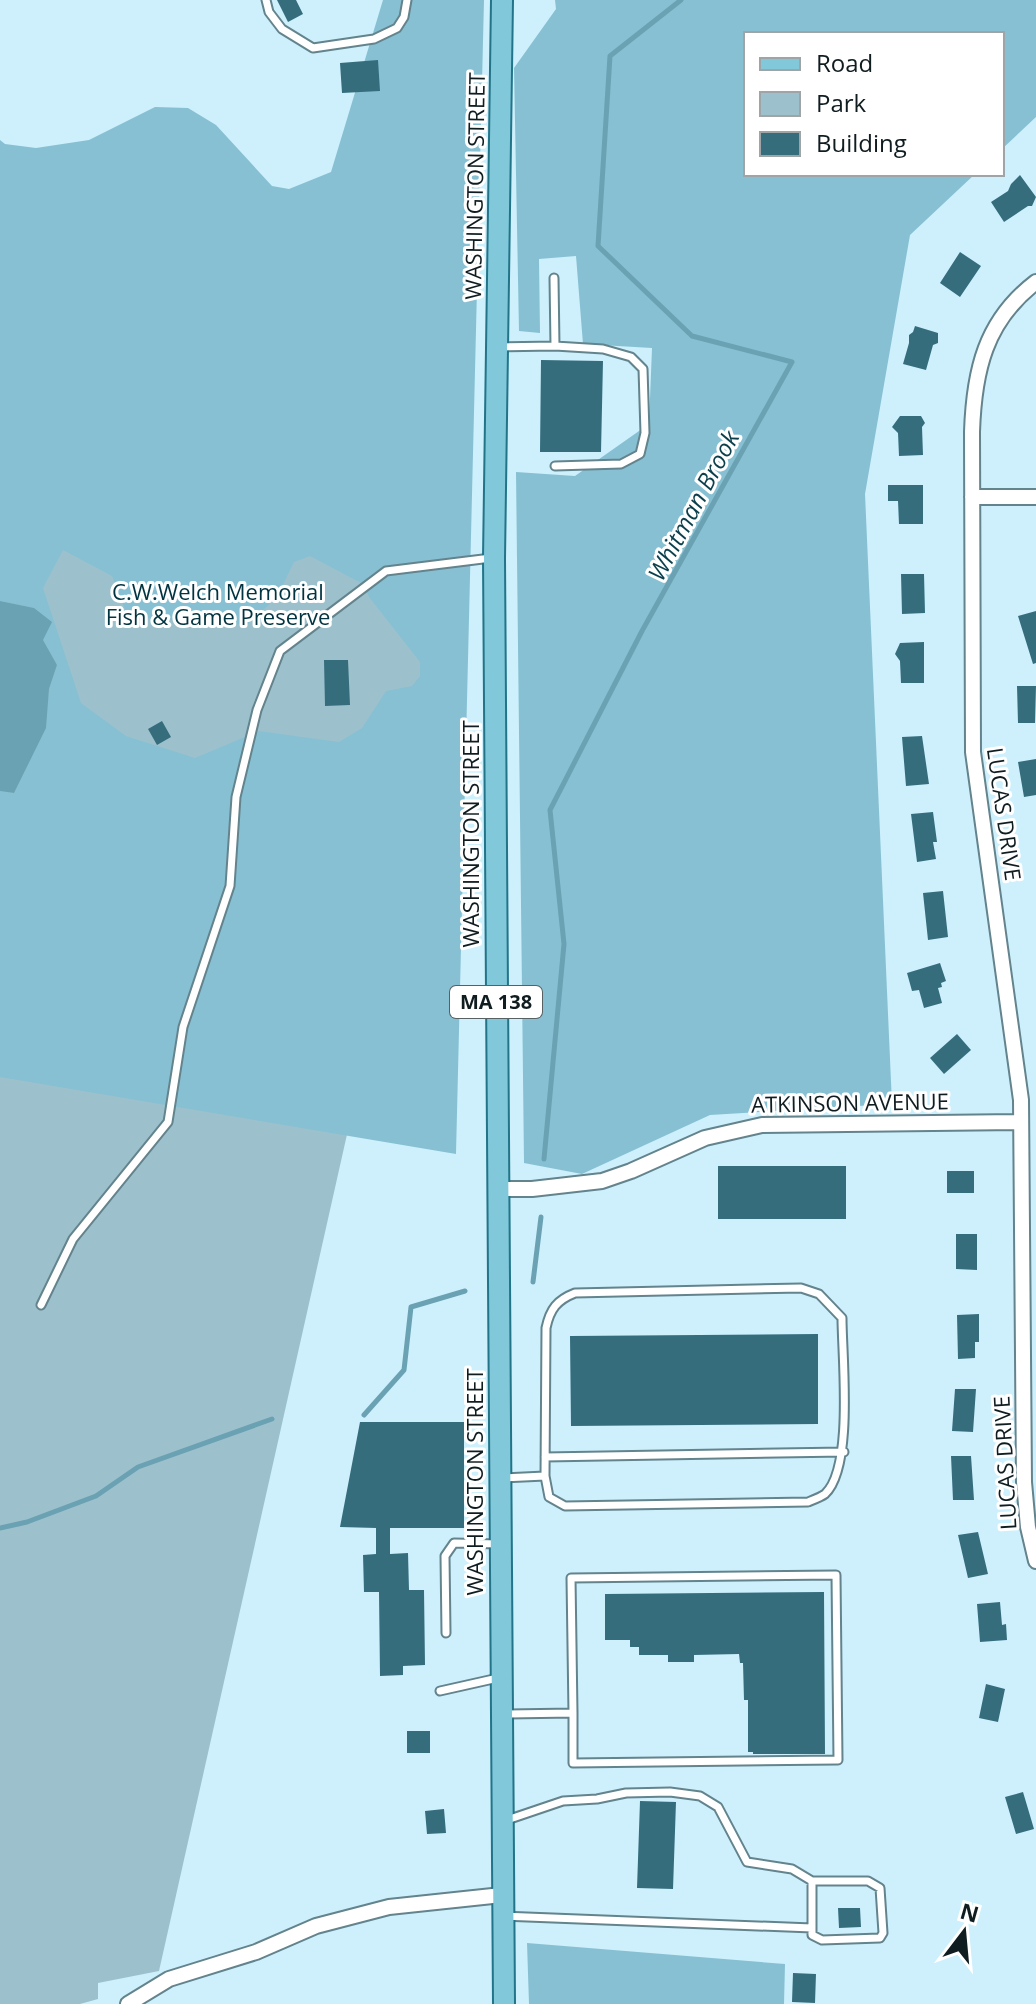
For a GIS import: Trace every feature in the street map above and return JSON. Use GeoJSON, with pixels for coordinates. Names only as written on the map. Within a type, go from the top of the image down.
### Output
{"type":"FeatureCollection","features":[{"type":"Feature","properties":{"kind":"main road","name":"WASHINGTON STREET"},"geometry":{"type":"LineString","coordinates":[[502,0],[494,558],[504,2004]]}},
{"type":"Feature","properties":{"kind":"street","name":"LUCAS DRIVE"},"geometry":{"type":"LineString","coordinates":[[1036,282],[1018,296],[1003,316],[981,359],[974,384],[971,721],[974,768],[1016,1048],[1021,1122],[1024,1482],[1028,1527],[1036,1561]]}},
{"type":"Feature","properties":{"kind":"street"},"geometry":{"type":"LineString","coordinates":[[972,497],[1036,497]]}},
{"type":"Feature","properties":{"kind":"street","name":"ATKINSON AVENUE"},"geometry":{"type":"LineString","coordinates":[[498,1189],[532,1189],[602,1181],[705,1138],[762,1125],[1021,1122]]}},
{"type":"Feature","properties":{"kind":"street"},"geometry":{"type":"LineString","coordinates":[[128,2004],[169,1979],[256,1952],[316,1926],[389,1907],[502,1895]]}},
{"type":"Feature","properties":{"kind":"lane"},"geometry":{"type":"LineString","coordinates":[[266,0],[269,12],[282,29],[313,48],[374,39],[397,28],[404,17],[407,0]]}},
{"type":"Feature","properties":{"kind":"lane"},"geometry":{"type":"LineString","coordinates":[[554,278],[555,346]]}},
{"type":"Feature","properties":{"kind":"lane"},"geometry":{"type":"LineString","coordinates":[[497,347],[603,349],[631,357],[643,369],[645,433],[640,454],[621,464],[555,466]]}},
{"type":"Feature","properties":{"kind":"lane"},"geometry":{"type":"LineString","coordinates":[[41,1305],[73,1239],[168,1122],[183,1027],[230,886],[236,797],[257,710],[280,651],[386,571],[494,558]]}},
{"type":"Feature","properties":{"kind":"lane"},"geometry":{"type":"LineString","coordinates":[[801,1288],[819,1294],[842,1318],[844,1452],[836,1476],[825,1494],[808,1502],[565,1506],[549,1497],[545,1476],[546,1328],[549,1312],[560,1299],[575,1293],[801,1288]]}},
{"type":"Feature","properties":{"kind":"lane"},"geometry":{"type":"LineString","coordinates":[[545,1457],[844,1452]]}},
{"type":"Feature","properties":{"kind":"lane"},"geometry":{"type":"LineString","coordinates":[[498,1478],[545,1476]]}},
{"type":"Feature","properties":{"kind":"lane"},"geometry":{"type":"LineString","coordinates":[[446,1633],[445,1556],[454,1543],[499,1544]]}},
{"type":"Feature","properties":{"kind":"lane"},"geometry":{"type":"LineString","coordinates":[[836,1575],[838,1760],[573,1763],[573,1713],[571,1578],[836,1575]]}},
{"type":"Feature","properties":{"kind":"lane"},"geometry":{"type":"LineString","coordinates":[[440,1691],[500,1677]]}},
{"type":"Feature","properties":{"kind":"lane"},"geometry":{"type":"LineString","coordinates":[[500,1714],[573,1713]]}},
{"type":"Feature","properties":{"kind":"lane"},"geometry":{"type":"LineString","coordinates":[[501,1822],[563,1801],[641,1791],[700,1796],[718,1807],[747,1862],[792,1869],[812,1881],[876,1883],[880,1888],[883,1933],[880,1938],[822,1940],[812,1935],[812,1881]]}},
{"type":"Feature","properties":{"kind":"lane"},"geometry":{"type":"LineString","coordinates":[[502,1916],[812,1928]]}},
{"type":"Feature","properties":{"kind":"green space"},"geometry":{"type":"Polygon","coordinates":[[[383,0],[484,0],[456,1154],[0,1077],[0,791],[14,793],[45,728],[49,689],[57,665],[43,640],[34,608],[0,601],[0,140],[5,144],[36,148],[89,140],[155,107],[188,108],[216,125],[272,186],[289,189],[331,172],[383,0]],[[63,550],[43,588],[81,703],[126,736],[195,758],[259,731],[339,742],[362,728],[386,691],[412,686],[420,676],[420,662],[369,597],[363,584],[310,556],[294,562],[277,597],[247,625],[128,617],[112,576],[63,550]]]}},
{"type":"Feature","properties":{"kind":"green space"},"geometry":{"type":"Polygon","coordinates":[[[555,0],[1036,0],[1036,117],[1004,147],[1004,32],[744,32],[744,176],[973,176],[910,235],[865,494],[892,1104],[710,1115],[582,1174],[524,1163],[516,472],[575,476],[649,424],[652,348],[583,344],[576,256],[539,259],[540,333],[519,331],[514,68],[556,9],[555,0]]]}},
{"type":"Feature","properties":{"kind":"green space","name":"C.W.Welch Memorial Fish & Game Preserve"},"geometry":{"type":"Polygon","coordinates":[[[444,245],[433,787],[397,912],[159,1971],[98,1983],[98,1999],[80,2004],[0,2004],[0,276],[444,245]]]}},
{"type":"Feature","properties":{"kind":"green space"},"geometry":{"type":"Polygon","coordinates":[[[527,1943],[785,1964],[784,2004],[529,2004],[527,1943]]]}},
{"type":"Feature","properties":{"kind":"shaded area"},"geometry":{"type":"Polygon","coordinates":[[[0,601],[34,608],[52,622],[43,640],[57,665],[49,689],[46,728],[14,793],[0,791],[0,601]]]}},
{"type":"Feature","properties":{"kind":"building"},"geometry":{"type":"Polygon","coordinates":[[[277,0],[296,0],[303,14],[288,22],[277,0]]]}},
{"type":"Feature","properties":{"kind":"building"},"geometry":{"type":"Polygon","coordinates":[[[378,60],[380,91],[342,93],[340,63],[378,60]]]}},
{"type":"Feature","properties":{"kind":"building"},"geometry":{"type":"Polygon","coordinates":[[[1020,175],[1036,197],[1032,206],[1004,222],[991,202],[1008,191],[1020,175]]]}},
{"type":"Feature","properties":{"kind":"building"},"geometry":{"type":"Polygon","coordinates":[[[960,252],[981,266],[960,297],[940,283],[960,252]]]}},
{"type":"Feature","properties":{"kind":"building"},"geometry":{"type":"Polygon","coordinates":[[[915,326],[938,333],[938,343],[933,345],[926,370],[903,364],[909,335],[915,326]]]}},
{"type":"Feature","properties":{"kind":"building"},"geometry":{"type":"Polygon","coordinates":[[[541,360],[603,361],[601,452],[540,452],[541,360]]]}},
{"type":"Feature","properties":{"kind":"building"},"geometry":{"type":"Polygon","coordinates":[[[900,416],[921,416],[925,423],[922,427],[923,455],[899,456],[898,433],[892,427],[900,416]]]}},
{"type":"Feature","properties":{"kind":"building"},"geometry":{"type":"Polygon","coordinates":[[[888,485],[923,485],[923,524],[899,524],[898,501],[888,501],[888,485]]]}},
{"type":"Feature","properties":{"kind":"building"},"geometry":{"type":"Polygon","coordinates":[[[901,574],[924,574],[925,613],[902,614],[901,574]]]}},
{"type":"Feature","properties":{"kind":"building"},"geometry":{"type":"Polygon","coordinates":[[[1036,611],[1036,663],[1033,664],[1018,616],[1036,611]]]}},
{"type":"Feature","properties":{"kind":"building"},"geometry":{"type":"Polygon","coordinates":[[[924,642],[924,683],[901,683],[900,661],[895,654],[900,643],[924,642]]]}},
{"type":"Feature","properties":{"kind":"building"},"geometry":{"type":"Polygon","coordinates":[[[324,660],[348,660],[350,705],[325,706],[324,660]]]}},
{"type":"Feature","properties":{"kind":"building"},"geometry":{"type":"Polygon","coordinates":[[[1017,686],[1036,686],[1035,723],[1018,723],[1017,686]]]}},
{"type":"Feature","properties":{"kind":"building"},"geometry":{"type":"Polygon","coordinates":[[[162,721],[171,737],[157,745],[148,729],[162,721]]]}},
{"type":"Feature","properties":{"kind":"building"},"geometry":{"type":"Polygon","coordinates":[[[922,736],[929,784],[906,786],[902,737],[922,736]]]}},
{"type":"Feature","properties":{"kind":"building"},"geometry":{"type":"Polygon","coordinates":[[[1036,759],[1036,795],[1024,797],[1018,762],[1036,759]]]}},
{"type":"Feature","properties":{"kind":"building"},"geometry":{"type":"Polygon","coordinates":[[[933,812],[936,859],[917,862],[911,814],[933,812]]]}},
{"type":"Feature","properties":{"kind":"building"},"geometry":{"type":"Polygon","coordinates":[[[943,891],[948,937],[928,940],[923,893],[943,891]]]}},
{"type":"Feature","properties":{"kind":"building"},"geometry":{"type":"Polygon","coordinates":[[[940,963],[946,981],[938,988],[942,1003],[924,1008],[919,990],[912,991],[907,973],[940,963]]]}},
{"type":"Feature","properties":{"kind":"building"},"geometry":{"type":"Polygon","coordinates":[[[957,1034],[971,1050],[944,1074],[930,1058],[957,1034]]]}},
{"type":"Feature","properties":{"kind":"building"},"geometry":{"type":"Polygon","coordinates":[[[718,1166],[846,1166],[846,1219],[718,1219],[718,1166]]]}},
{"type":"Feature","properties":{"kind":"building"},"geometry":{"type":"Polygon","coordinates":[[[947,1171],[974,1171],[974,1193],[947,1193],[947,1171]]]}},
{"type":"Feature","properties":{"kind":"building"},"geometry":{"type":"Polygon","coordinates":[[[956,1234],[977,1234],[977,1270],[956,1269],[956,1234]]]}},
{"type":"Feature","properties":{"kind":"building"},"geometry":{"type":"Polygon","coordinates":[[[979,1314],[979,1342],[975,1342],[975,1358],[958,1359],[957,1315],[979,1314]]]}},
{"type":"Feature","properties":{"kind":"building"},"geometry":{"type":"Polygon","coordinates":[[[818,1334],[818,1424],[571,1426],[570,1336],[818,1334]]]}},
{"type":"Feature","properties":{"kind":"building"},"geometry":{"type":"Polygon","coordinates":[[[955,1389],[976,1389],[973,1432],[952,1431],[955,1389]]]}},
{"type":"Feature","properties":{"kind":"building"},"geometry":{"type":"Polygon","coordinates":[[[360,1422],[464,1422],[464,1528],[390,1528],[390,1554],[408,1553],[409,1590],[424,1590],[425,1665],[403,1666],[403,1675],[380,1676],[379,1592],[364,1592],[363,1555],[376,1554],[376,1528],[340,1527],[360,1422]]]}},
{"type":"Feature","properties":{"kind":"building"},"geometry":{"type":"Polygon","coordinates":[[[951,1456],[971,1456],[974,1500],[953,1500],[951,1456]]]}},
{"type":"Feature","properties":{"kind":"building"},"geometry":{"type":"Polygon","coordinates":[[[978,1532],[988,1574],[968,1578],[958,1535],[978,1532]]]}},
{"type":"Feature","properties":{"kind":"building"},"geometry":{"type":"Polygon","coordinates":[[[824,1592],[825,1754],[748,1752],[748,1700],[744,1700],[743,1663],[740,1663],[739,1654],[694,1655],[694,1662],[668,1662],[668,1655],[639,1655],[639,1647],[630,1647],[630,1640],[605,1640],[605,1594],[824,1592]]]}},
{"type":"Feature","properties":{"kind":"building"},"geometry":{"type":"Polygon","coordinates":[[[1000,1602],[1007,1640],[980,1642],[977,1604],[1000,1602]]]}},
{"type":"Feature","properties":{"kind":"building"},"geometry":{"type":"Polygon","coordinates":[[[986,1684],[1005,1689],[998,1722],[979,1718],[986,1684]]]}},
{"type":"Feature","properties":{"kind":"building"},"geometry":{"type":"Polygon","coordinates":[[[407,1731],[430,1731],[430,1753],[407,1753],[407,1731]]]}},
{"type":"Feature","properties":{"kind":"building"},"geometry":{"type":"Polygon","coordinates":[[[1023,1792],[1034,1829],[1016,1834],[1005,1797],[1023,1792]]]}},
{"type":"Feature","properties":{"kind":"building"},"geometry":{"type":"Polygon","coordinates":[[[640,1801],[676,1802],[673,1889],[637,1888],[640,1801]]]}},
{"type":"Feature","properties":{"kind":"building"},"geometry":{"type":"Polygon","coordinates":[[[444,1809],[446,1833],[427,1834],[425,1811],[444,1809]]]}},
{"type":"Feature","properties":{"kind":"building"},"geometry":{"type":"Polygon","coordinates":[[[838,1908],[860,1908],[861,1927],[839,1928],[838,1908]]]}},
{"type":"Feature","properties":{"kind":"building"},"geometry":{"type":"Polygon","coordinates":[[[793,1973],[816,1974],[815,2003],[792,2002],[793,1973]]]}},
{"type":"Feature","properties":{"kind":"waterway","name":"Whitman Brook"},"geometry":{"type":"LineString","coordinates":[[544,1159],[564,944],[550,810],[642,631],[792,362],[692,336],[598,246],[610,56],[681,0]]}},
{"type":"Feature","properties":{"kind":"waterway","name":"Whitman Brook"},"geometry":{"type":"LineString","coordinates":[[533,1282],[541,1217]]}},
{"type":"Feature","properties":{"kind":"waterway","name":"Whitman Brook"},"geometry":{"type":"LineString","coordinates":[[364,1415],[404,1370],[411,1307],[465,1291]]}},
{"type":"Feature","properties":{"kind":"waterway","name":"Whitman Brook"},"geometry":{"type":"LineString","coordinates":[[0,1528],[27,1522],[96,1496],[138,1467],[272,1419]]}}]}
